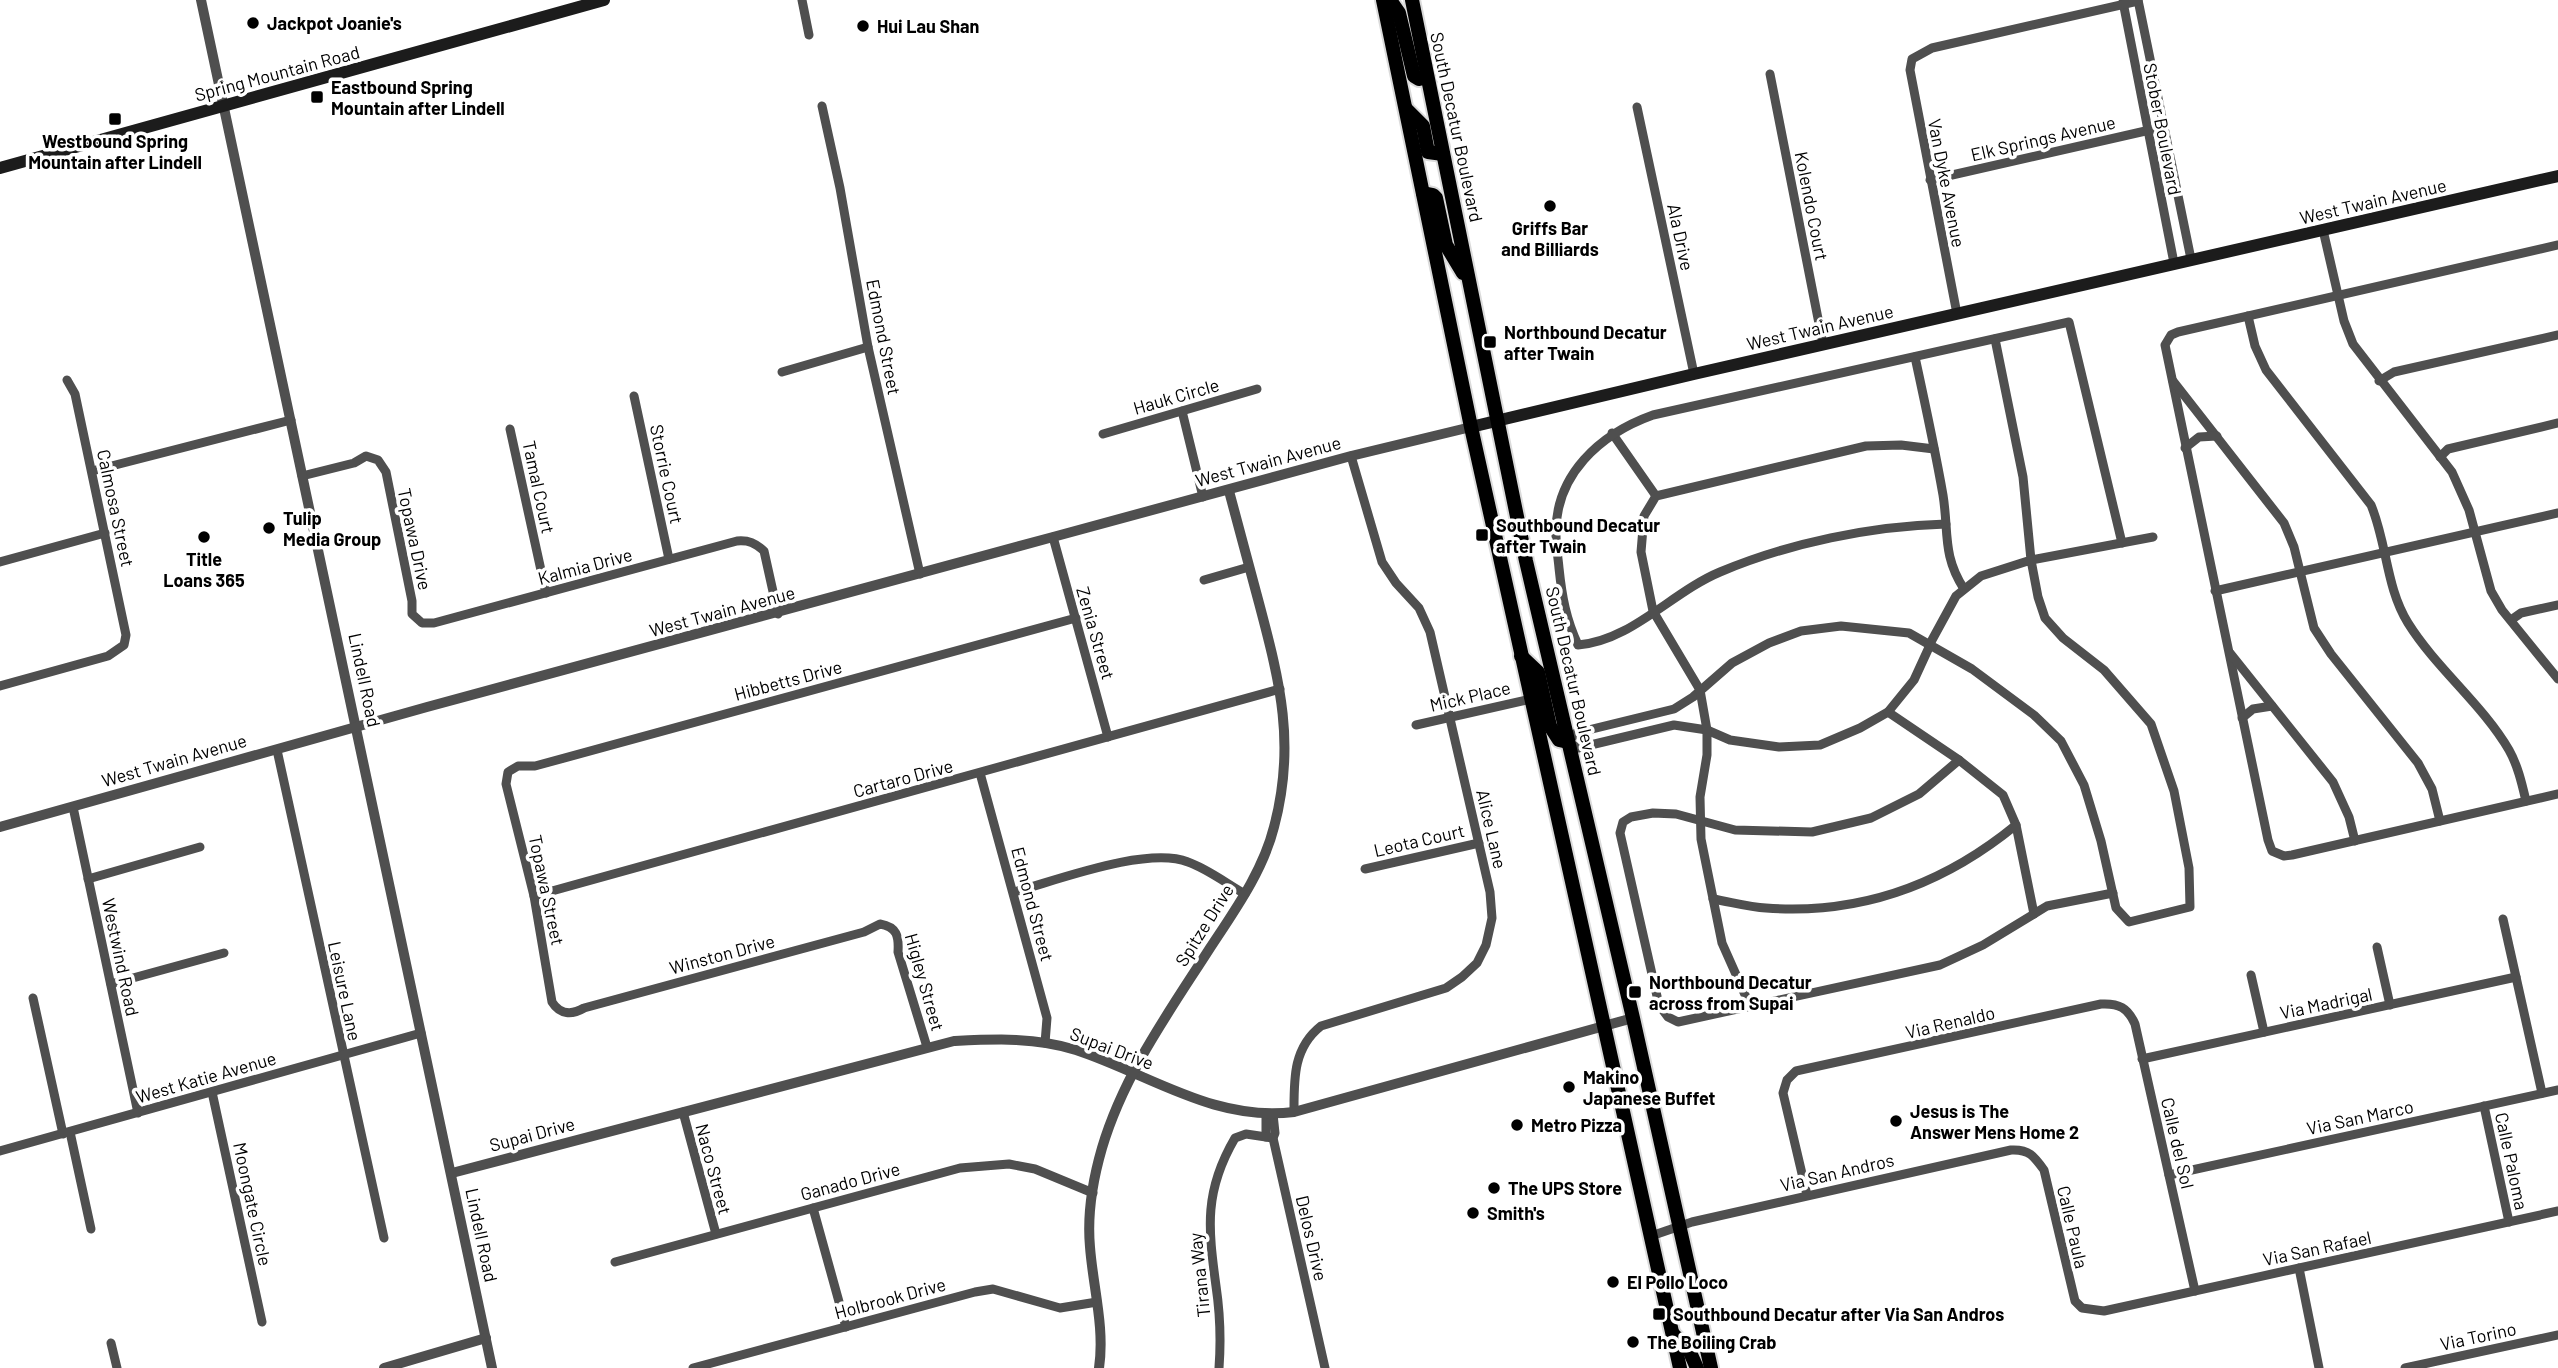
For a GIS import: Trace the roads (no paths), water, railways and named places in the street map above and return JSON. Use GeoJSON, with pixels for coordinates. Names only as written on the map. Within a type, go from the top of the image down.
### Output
{"type":"FeatureCollection","features":[{"type":"Feature","properties":{"kind":"main road","name":"Spring Mountain Road"},"geometry":{"type":"LineString","coordinates":[[0,168],[604,0]]}},
{"type":"Feature","properties":{"kind":"main road"},"geometry":{"type":"LineString","coordinates":[[1383,0],[1471,427],[1680,1368]]}},
{"type":"Feature","properties":{"kind":"main road"},"geometry":{"type":"LineString","coordinates":[[1390,0],[1399,13],[1414,76],[1419,79],[1427,78]]}},
{"type":"Feature","properties":{"kind":"main road","name":"South Decatur Boulevard"},"geometry":{"type":"LineString","coordinates":[[1412,0],[1497,421],[1711,1368]]}},
{"type":"Feature","properties":{"kind":"main road"},"geometry":{"type":"LineString","coordinates":[[1406,109],[1423,126],[1429,152],[1443,154]]}},
{"type":"Feature","properties":{"kind":"main road","name":"West Twain Avenue"},"geometry":{"type":"LineString","coordinates":[[1471,427],[1694,373],[2558,176]]}},
{"type":"Feature","properties":{"kind":"main road"},"geometry":{"type":"LineString","coordinates":[[1423,193],[1436,198],[1446,245],[1469,283]]}},
{"type":"Feature","properties":{"kind":"main road"},"geometry":{"type":"LineString","coordinates":[[1521,656],[1538,672],[1550,726],[1559,740],[1568,742]]}},
{"type":"Feature","properties":{"kind":"main road"},"geometry":{"type":"LineString","coordinates":[[1672,1333],[1689,1350],[1696,1368]]}},
{"type":"Feature","properties":{"kind":"street","name":"Lindell Road"},"geometry":{"type":"LineString","coordinates":[[201,0],[492,1368]]}},
{"type":"Feature","properties":{"kind":"street"},"geometry":{"type":"LineString","coordinates":[[802,0],[809,35]]}},
{"type":"Feature","properties":{"kind":"street"},"geometry":{"type":"LineString","coordinates":[[2124,2],[2138,0]]}},
{"type":"Feature","properties":{"kind":"street","name":"Stober Boulevard"},"geometry":{"type":"LineString","coordinates":[[2138,0],[2191,259]]}},
{"type":"Feature","properties":{"kind":"street","name":"Stober Boulevard"},"geometry":{"type":"LineString","coordinates":[[2124,2],[2174,263]]}},
{"type":"Feature","properties":{"kind":"street","name":"Van Dyke Avenue"},"geometry":{"type":"LineString","coordinates":[[1957,314],[1910,70],[1912,59],[1932,48],[2124,2]]}},
{"type":"Feature","properties":{"kind":"street","name":"Kolendo Court"},"geometry":{"type":"LineString","coordinates":[[1770,74],[1824,344]]}},
{"type":"Feature","properties":{"kind":"street","name":"Edmond Street"},"geometry":{"type":"LineString","coordinates":[[822,106],[868,347],[920,574]]}},
{"type":"Feature","properties":{"kind":"street","name":"Ala Drive"},"geometry":{"type":"LineString","coordinates":[[1637,107],[1694,373]]}},
{"type":"Feature","properties":{"kind":"street","name":"Elk Springs Avenue"},"geometry":{"type":"LineString","coordinates":[[1930,180],[2163,127]]}},
{"type":"Feature","properties":{"kind":"street"},"geometry":{"type":"LineString","coordinates":[[2322,230],[2353,344],[2460,486],[2491,591],[2558,680]]}},
{"type":"Feature","properties":{"kind":"street"},"geometry":{"type":"LineString","coordinates":[[2558,245],[2171,335],[2165,345],[2227,649],[2272,851],[2284,856],[2292,855],[2558,794]]}},
{"type":"Feature","properties":{"kind":"street"},"geometry":{"type":"LineString","coordinates":[[2248,316],[2255,346],[2266,370],[2364,493],[2376,517],[2397,600],[2409,624],[2509,750],[2526,801]]}},
{"type":"Feature","properties":{"kind":"street"},"geometry":{"type":"LineString","coordinates":[[1945,524],[1894,527],[1831,538],[1719,573],[1597,644],[1578,645],[1567,620],[1556,534],[1558,513],[1564,492],[1583,459],[1612,433],[1653,415],[2069,322],[2122,543]]}},
{"type":"Feature","properties":{"kind":"street"},"geometry":{"type":"LineString","coordinates":[[2379,381],[2394,372],[2558,335]]}},
{"type":"Feature","properties":{"kind":"street"},"geometry":{"type":"LineString","coordinates":[[1995,339],[2023,477],[2031,559],[2045,618],[2063,638],[2104,670],[2151,724],[2174,791],[2189,868],[2190,906],[2129,922],[2116,908],[2101,841],[2084,785],[2061,741],[2034,715],[1972,669],[1931,643],[1909,633],[1841,626],[1801,631],[1769,642],[1732,663],[1693,697],[1674,709],[1576,733],[1568,742],[1578,748],[1674,725],[1707,730],[1730,740],[1779,747],[1820,745],[1860,728],[1888,712],[1914,680],[1931,643],[1955,596],[1980,576],[2031,559],[2153,537]]}},
{"type":"Feature","properties":{"kind":"street"},"geometry":{"type":"LineString","coordinates":[[782,372],[868,347]]}},
{"type":"Feature","properties":{"kind":"street"},"geometry":{"type":"LineString","coordinates":[[1915,357],[1934,449],[1948,554],[1953,572],[1964,589]]}},
{"type":"Feature","properties":{"kind":"street"},"geometry":{"type":"LineString","coordinates":[[2171,379],[2284,523],[2294,547],[2314,628],[2331,654],[2418,763],[2432,789],[2440,821]]}},
{"type":"Feature","properties":{"kind":"street","name":"Calmosa Street"},"geometry":{"type":"LineString","coordinates":[[0,686],[108,656],[124,645],[126,635],[92,471],[75,394],[67,380]]}},
{"type":"Feature","properties":{"kind":"street","name":"Hauk Circle"},"geometry":{"type":"LineString","coordinates":[[1103,434],[1257,389]]}},
{"type":"Feature","properties":{"kind":"street","name":"Storrie Court"},"geometry":{"type":"LineString","coordinates":[[635,396],[669,559]]}},
{"type":"Feature","properties":{"kind":"street"},"geometry":{"type":"LineString","coordinates":[[1182,411],[1203,497]]}},
{"type":"Feature","properties":{"kind":"street"},"geometry":{"type":"LineString","coordinates":[[92,471],[291,420]]}},
{"type":"Feature","properties":{"kind":"street"},"geometry":{"type":"LineString","coordinates":[[2440,457],[2448,449],[2558,424]]}},
{"type":"Feature","properties":{"kind":"street","name":"West Twain Avenue"},"geometry":{"type":"LineString","coordinates":[[0,827],[1053,537],[1351,456],[1471,427]]}},
{"type":"Feature","properties":{"kind":"street","name":"Tamal Court"},"geometry":{"type":"LineString","coordinates":[[510,429],[545,593]]}},
{"type":"Feature","properties":{"kind":"street"},"geometry":{"type":"LineString","coordinates":[[1612,433],[1656,496]]}},
{"type":"Feature","properties":{"kind":"street"},"geometry":{"type":"LineString","coordinates":[[2185,449],[2199,437],[2217,436]]}},
{"type":"Feature","properties":{"kind":"street"},"geometry":{"type":"LineString","coordinates":[[1749,1006],[1722,943],[1701,839],[1700,797],[1707,755],[1707,730],[1700,690],[1653,611],[1641,552],[1644,516],[1656,496],[1866,446],[1900,445],[1934,449]]}},
{"type":"Feature","properties":{"kind":"street","name":"Topawa Drive"},"geometry":{"type":"LineString","coordinates":[[302,476],[354,463],[366,456],[378,460],[386,472],[412,601],[412,614],[422,623]]}},
{"type":"Feature","properties":{"kind":"street","name":"Alice Lane"},"geometry":{"type":"LineString","coordinates":[[1294,1112],[1294,1076],[1299,1053],[1311,1033],[1321,1026],[1446,988],[1477,963],[1486,945],[1492,918],[1490,892],[1430,632],[1419,608],[1396,583],[1382,562],[1351,456]]}},
{"type":"Feature","properties":{"kind":"street","name":"Spitze Drive"},"geometry":{"type":"LineString","coordinates":[[1099,1368],[1100,1327],[1090,1244],[1093,1193],[1103,1144],[1132,1073],[1245,894],[1274,829],[1282,792],[1285,729],[1280,689],[1229,491]]}},
{"type":"Feature","properties":{"kind":"street"},"geometry":{"type":"LineString","coordinates":[[2215,591],[2558,513]]}},
{"type":"Feature","properties":{"kind":"street"},"geometry":{"type":"LineString","coordinates":[[0,562],[105,533]]}},
{"type":"Feature","properties":{"kind":"street","name":"Zenia Street"},"geometry":{"type":"LineString","coordinates":[[1053,537],[1108,737]]}},
{"type":"Feature","properties":{"kind":"street","name":"Kalmia Drive"},"geometry":{"type":"LineString","coordinates":[[422,623],[434,623],[747,540],[757,544],[768,560],[778,614]]}},
{"type":"Feature","properties":{"kind":"street"},"geometry":{"type":"LineString","coordinates":[[1204,580],[1249,567]]}},
{"type":"Feature","properties":{"kind":"street"},"geometry":{"type":"LineString","coordinates":[[2511,620],[2521,613],[2558,605]]}},
{"type":"Feature","properties":{"kind":"street","name":"Hibbetts Drive"},"geometry":{"type":"LineString","coordinates":[[508,772],[518,766],[535,766],[1076,618]]}},
{"type":"Feature","properties":{"kind":"street"},"geometry":{"type":"LineString","coordinates":[[2227,649],[2333,782],[2349,817],[2355,841]]}},
{"type":"Feature","properties":{"kind":"street","name":"Cartaro Drive"},"geometry":{"type":"LineString","coordinates":[[534,895],[1280,689]]}},
{"type":"Feature","properties":{"kind":"street","name":"Mick Place"},"geometry":{"type":"LineString","coordinates":[[1416,724],[1531,699]]}},
{"type":"Feature","properties":{"kind":"street"},"geometry":{"type":"LineString","coordinates":[[2242,718],[2253,709],[2272,706]]}},
{"type":"Feature","properties":{"kind":"street"},"geometry":{"type":"LineString","coordinates":[[1888,712],[1959,760],[2003,795],[2016,825],[2034,914]]}},
{"type":"Feature","properties":{"kind":"street","name":"Leisure Lane"},"geometry":{"type":"LineString","coordinates":[[277,750],[384,1238]]}},
{"type":"Feature","properties":{"kind":"street"},"geometry":{"type":"LineString","coordinates":[[1959,760],[1919,794],[1871,818],[1812,832],[1735,830],[1676,814],[1653,813],[1631,817],[1623,822],[1620,833],[1659,1005],[1668,1017],[1678,1021],[1940,965],[1983,945],[2048,906],[2113,893]]}},
{"type":"Feature","properties":{"kind":"street","name":"Topawa Street"},"geometry":{"type":"LineString","coordinates":[[508,772],[506,784],[534,895],[552,1002],[561,1011]]}},
{"type":"Feature","properties":{"kind":"street","name":"Edmond Street"},"geometry":{"type":"LineString","coordinates":[[981,773],[1047,1018],[1045,1043]]}},
{"type":"Feature","properties":{"kind":"street","name":"Westwind Road"},"geometry":{"type":"LineString","coordinates":[[73,807],[138,1113]]}},
{"type":"Feature","properties":{"kind":"street"},"geometry":{"type":"LineString","coordinates":[[1713,899],[1765,908],[1805,908],[1850,904],[1898,894],[1936,878],[1990,846],[2016,825]]}},
{"type":"Feature","properties":{"kind":"street","name":"Leota Court"},"geometry":{"type":"LineString","coordinates":[[1365,869],[1479,843]]}},
{"type":"Feature","properties":{"kind":"street"},"geometry":{"type":"LineString","coordinates":[[88,878],[200,847]]}},
{"type":"Feature","properties":{"kind":"street"},"geometry":{"type":"LineString","coordinates":[[1014,892],[1138,858],[1160,856],[1188,862],[1245,894]]}},
{"type":"Feature","properties":{"kind":"street"},"geometry":{"type":"LineString","coordinates":[[2503,919],[2542,1093]]}},
{"type":"Feature","properties":{"kind":"street","name":"Winston Drive"},"geometry":{"type":"LineString","coordinates":[[561,1011],[576,1013],[584,1008],[864,932],[880,924],[891,927]]}},
{"type":"Feature","properties":{"kind":"street","name":"Higley Street"},"geometry":{"type":"LineString","coordinates":[[891,927],[899,938],[898,952],[927,1047]]}},
{"type":"Feature","properties":{"kind":"street"},"geometry":{"type":"LineString","coordinates":[[2377,947],[2390,1005]]}},
{"type":"Feature","properties":{"kind":"street"},"geometry":{"type":"LineString","coordinates":[[111,984],[224,953]]}},
{"type":"Feature","properties":{"kind":"street"},"geometry":{"type":"LineString","coordinates":[[2251,975],[2263,1032]]}},
{"type":"Feature","properties":{"kind":"street","name":"Via Madrigal"},"geometry":{"type":"LineString","coordinates":[[2143,1059],[2516,977]]}},
{"type":"Feature","properties":{"kind":"street"},"geometry":{"type":"LineString","coordinates":[[33,998],[91,1229]]}},
{"type":"Feature","properties":{"kind":"street","name":"Via Renaldo"},"geometry":{"type":"LineString","coordinates":[[1807,1195],[1783,1093],[1787,1080],[1796,1071],[2101,1004],[2123,1006]]}},
{"type":"Feature","properties":{"kind":"street","name":"Calle del Sol"},"geometry":{"type":"LineString","coordinates":[[2123,1006],[2135,1024],[2195,1291]]}},
{"type":"Feature","properties":{"kind":"street","name":"Supai Drive"},"geometry":{"type":"LineString","coordinates":[[452,1173],[954,1041],[1013,1038],[1045,1043],[1075,1050],[1186,1096],[1248,1114],[1269,1114],[1294,1112],[1633,1018]]}},
{"type":"Feature","properties":{"kind":"street","name":"West Katie Avenue"},"geometry":{"type":"LineString","coordinates":[[0,1151],[421,1032]]}},
{"type":"Feature","properties":{"kind":"street","name":"Via San Marco"},"geometry":{"type":"LineString","coordinates":[[2169,1175],[2558,1090]]}},
{"type":"Feature","properties":{"kind":"street","name":"Moongate Circle"},"geometry":{"type":"LineString","coordinates":[[212,1092],[262,1322]]}},
{"type":"Feature","properties":{"kind":"street","name":"Calle Paloma"},"geometry":{"type":"LineString","coordinates":[[2484,1106],[2509,1222]]}},
{"type":"Feature","properties":{"kind":"street","name":"Naco Street"},"geometry":{"type":"LineString","coordinates":[[683,1112],[716,1234]]}},
{"type":"Feature","properties":{"kind":"street","name":"Delos Drive"},"geometry":{"type":"LineString","coordinates":[[1269,1114],[1275,1133],[1269,1137],[1325,1368]]}},
{"type":"Feature","properties":{"kind":"street","name":"Tirana Way"},"geometry":{"type":"LineString","coordinates":[[1219,1368],[1219,1308],[1209,1231],[1212,1197],[1223,1162],[1235,1138],[1247,1134],[1269,1137]]}},
{"type":"Feature","properties":{"kind":"street","name":"Via San Andros"},"geometry":{"type":"LineString","coordinates":[[1651,1236],[1680,1225],[2011,1150],[2032,1153]]}},
{"type":"Feature","properties":{"kind":"street","name":"Calle Paula"},"geometry":{"type":"LineString","coordinates":[[2032,1153],[2044,1170],[2075,1301],[2082,1308]]}},
{"type":"Feature","properties":{"kind":"street","name":"Ganado Drive"},"geometry":{"type":"LineString","coordinates":[[615,1262],[960,1168],[1009,1164],[1035,1169],[1093,1193]]}},
{"type":"Feature","properties":{"kind":"street"},"geometry":{"type":"LineString","coordinates":[[813,1208],[846,1327]]}},
{"type":"Feature","properties":{"kind":"street","name":"Via San Rafael"},"geometry":{"type":"LineString","coordinates":[[2082,1308],[2104,1311],[2558,1211]]}},
{"type":"Feature","properties":{"kind":"street"},"geometry":{"type":"LineString","coordinates":[[2299,1268],[2319,1368]]}},
{"type":"Feature","properties":{"kind":"street","name":"Holbrook Drive"},"geometry":{"type":"LineString","coordinates":[[693,1368],[993,1289],[1059,1308],[1097,1302]]}},
{"type":"Feature","properties":{"kind":"street","name":"Via Torino"},"geometry":{"type":"LineString","coordinates":[[2405,1368],[2558,1335]]}},
{"type":"Feature","properties":{"kind":"street"},"geometry":{"type":"LineString","coordinates":[[384,1368],[408,1365],[486,1338]]}},
{"type":"Feature","properties":{"kind":"street"},"geometry":{"type":"LineString","coordinates":[[111,1343],[117,1368]]}},
{"type":"Feature","properties":{"kind":"place","name":"Jackpot Joanie's"},"geometry":{"type":"Point","coordinates":[253,23]}},
{"type":"Feature","properties":{"kind":"place","name":"Hui Lau Shan"},"geometry":{"type":"Point","coordinates":[863,26]}},
{"type":"Feature","properties":{"kind":"place","name":"Eastbound Spring Mountain after Lindell"},"geometry":{"type":"Point","coordinates":[317,97]}},
{"type":"Feature","properties":{"kind":"place","name":"Westbound Spring Mountain after Lindell"},"geometry":{"type":"Point","coordinates":[115,119]}},
{"type":"Feature","properties":{"kind":"place","name":"Griffs Bar and Billiards"},"geometry":{"type":"Point","coordinates":[1550,206]}},
{"type":"Feature","properties":{"kind":"place","name":"Northbound Decatur after Twain"},"geometry":{"type":"Point","coordinates":[1490,342]}},
{"type":"Feature","properties":{"kind":"place","name":"Tulip Media Group"},"geometry":{"type":"Point","coordinates":[269,528]}},
{"type":"Feature","properties":{"kind":"place","name":"Southbound Decatur after Twain"},"geometry":{"type":"Point","coordinates":[1482,535]}},
{"type":"Feature","properties":{"kind":"place","name":"Title Loans 365"},"geometry":{"type":"Point","coordinates":[204,537]}},
{"type":"Feature","properties":{"kind":"place","name":"Northbound Decatur across from Supai"},"geometry":{"type":"Point","coordinates":[1635,992]}},
{"type":"Feature","properties":{"kind":"place","name":"Makino Japanese Buffet"},"geometry":{"type":"Point","coordinates":[1569,1087]}},
{"type":"Feature","properties":{"kind":"place","name":"Jesus is The Answer Mens Home 2"},"geometry":{"type":"Point","coordinates":[1896,1121]}},
{"type":"Feature","properties":{"kind":"place","name":"Metro Pizza"},"geometry":{"type":"Point","coordinates":[1517,1125]}},
{"type":"Feature","properties":{"kind":"place","name":"The UPS Store"},"geometry":{"type":"Point","coordinates":[1494,1188]}},
{"type":"Feature","properties":{"kind":"place","name":"Smith's"},"geometry":{"type":"Point","coordinates":[1473,1213]}},
{"type":"Feature","properties":{"kind":"place","name":"El Pollo Loco"},"geometry":{"type":"Point","coordinates":[1613,1282]}},
{"type":"Feature","properties":{"kind":"place","name":"Southbound Decatur after Via San Andros"},"geometry":{"type":"Point","coordinates":[1659,1314]}},
{"type":"Feature","properties":{"kind":"place","name":"The Boiling Crab"},"geometry":{"type":"Point","coordinates":[1633,1342]}}]}
